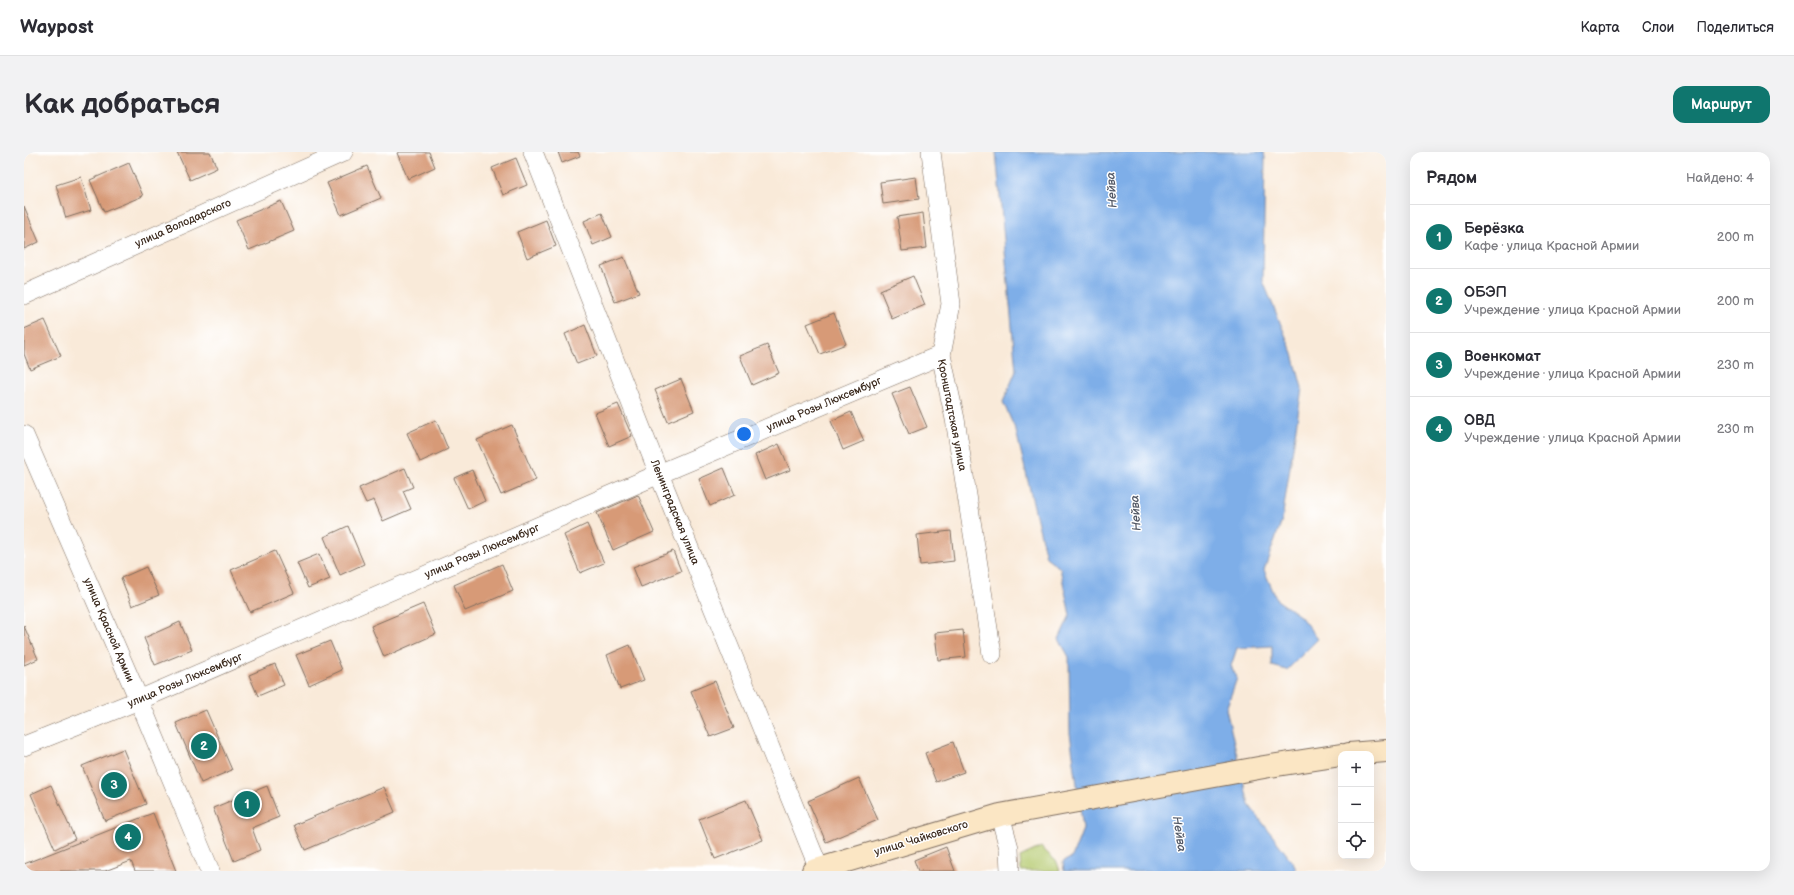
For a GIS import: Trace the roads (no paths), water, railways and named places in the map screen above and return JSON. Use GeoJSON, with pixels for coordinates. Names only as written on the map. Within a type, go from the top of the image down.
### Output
{"type":"FeatureCollection","features":[{"type":"Feature","properties":{"kind":"main road"},"geometry":{"type":"LineString","coordinates":[[1374,752],[1386,751]]}},
{"type":"Feature","properties":{"kind":"main road","name":"улица Чайковского"},"geometry":{"type":"LineString","coordinates":[[817,870],[1000,814],[1264,767],[1338,755]]}},
{"type":"Feature","properties":{"kind":"street","name":"улица Володарского"},"geometry":{"type":"LineString","coordinates":[[24,295],[343,152]]}},
{"type":"Feature","properties":{"kind":"street","name":"Ленинградская улица"},"geometry":{"type":"LineString","coordinates":[[533,152],[659,474],[817,870]]}},
{"type":"Feature","properties":{"kind":"street","name":"Кронштадтская улица"},"geometry":{"type":"LineString","coordinates":[[931,152],[951,304],[941,355],[955,419],[992,654]]}},
{"type":"Feature","properties":{"kind":"street","name":"улица Розы Люксембург"},"geometry":{"type":"LineString","coordinates":[[24,746],[139,700],[659,474],[941,355]]}},
{"type":"Feature","properties":{"kind":"street","name":"улица Красной Армии"},"geometry":{"type":"LineString","coordinates":[[24,435],[139,700],[210,871]]}},
{"type":"Feature","properties":{"kind":"street"},"geometry":{"type":"LineString","coordinates":[[1000,814],[1009,848],[1010,871]]}},
{"type":"Feature","properties":{"kind":"water","name":"Нейва"},"geometry":{"type":"Polygon","coordinates":[[[996,152],[1264,152],[1263,281],[1293,354],[1302,388],[1282,520],[1264,570],[1277,600],[1300,616],[1318,639],[1287,670],[1272,666],[1272,646],[1237,648],[1231,666],[1237,678],[1226,709],[1249,805],[1294,864],[1296,871],[1064,871],[1063,862],[1072,857],[1083,829],[1070,733],[1069,657],[1059,639],[1070,615],[1060,568],[1046,557],[1016,431],[1003,402],[1016,371],[996,152]]]}},
{"type":"Feature","properties":{"kind":"place","name":"ОБЭП"},"geometry":{"type":"Point","coordinates":[204,746]}},
{"type":"Feature","properties":{"kind":"place","name":"Военкомат"},"geometry":{"type":"Point","coordinates":[114,785]}},
{"type":"Feature","properties":{"kind":"place","name":"Берёзка"},"geometry":{"type":"Point","coordinates":[247,804]}},
{"type":"Feature","properties":{"kind":"place","name":"ОВД"},"geometry":{"type":"Point","coordinates":[128,837]}}]}
